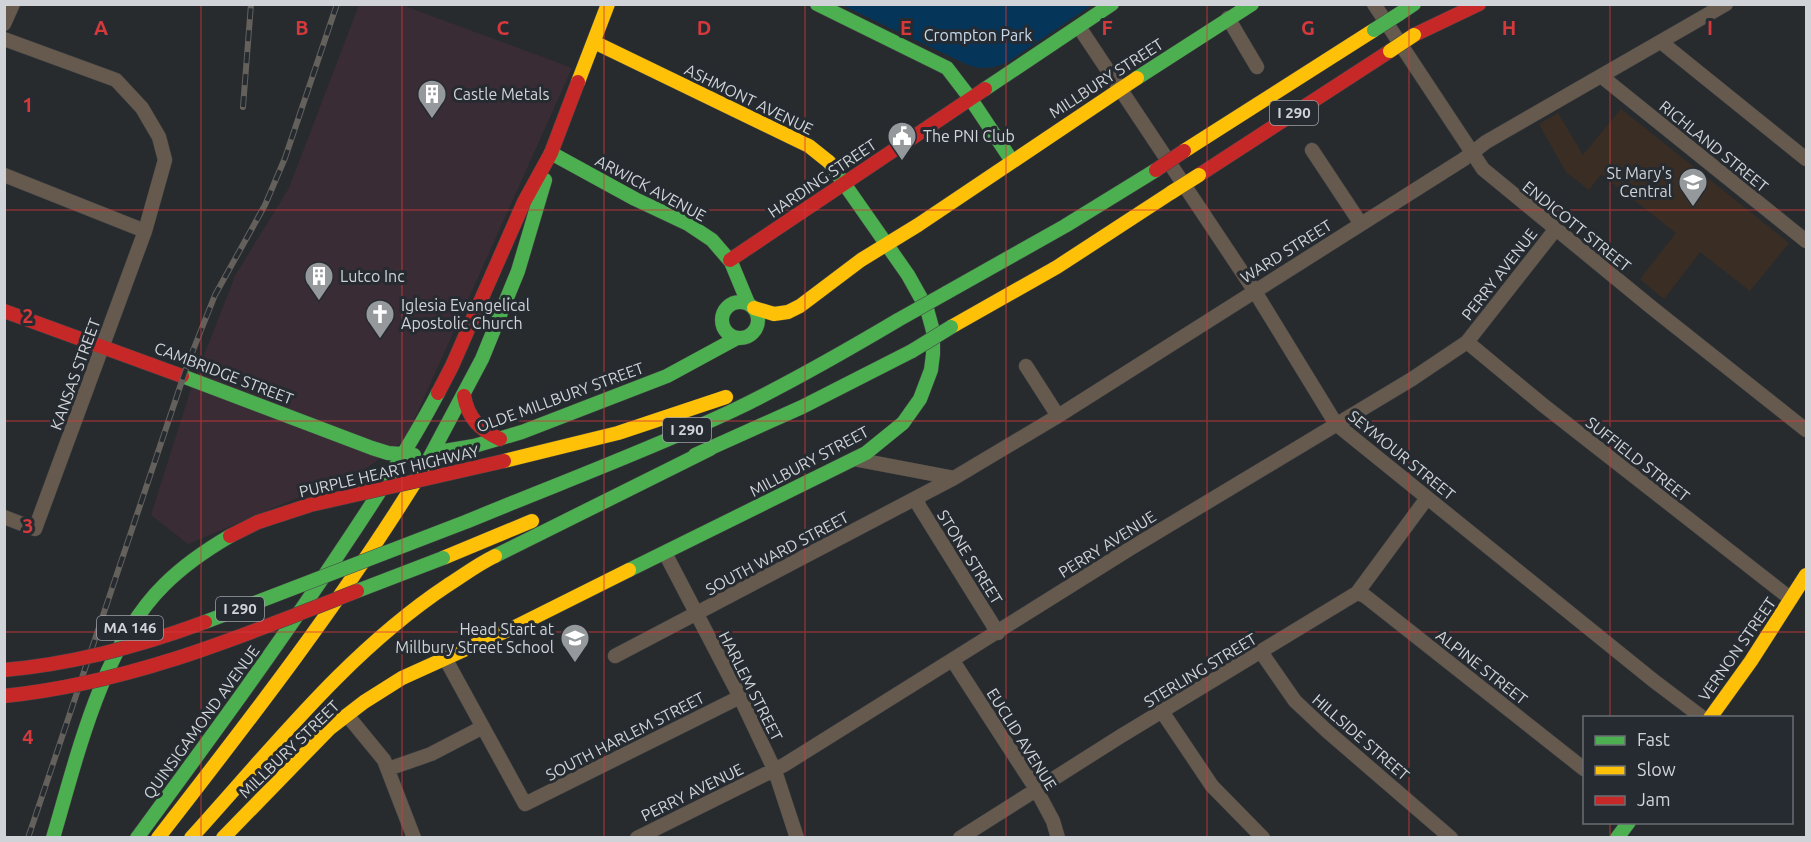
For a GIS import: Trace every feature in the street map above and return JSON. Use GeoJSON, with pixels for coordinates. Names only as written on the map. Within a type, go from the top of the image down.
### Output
{"type":"FeatureCollection","features":[{"type":"Feature","properties":{"kind":"main road","name":"QUINSIGAMOND AVENUE"},"geometry":{"type":"LineString","coordinates":[[137,837],[255,676],[403,456],[452,366],[524,202],[551,153],[608,4]]}},
{"type":"Feature","properties":{"kind":"main road"},"geometry":{"type":"LineString","coordinates":[[817,4],[947,68],[1012,161]]}},
{"type":"Feature","properties":{"kind":"main road","name":"HARDING STREET"},"geometry":{"type":"LineString","coordinates":[[730,260],[1112,4]]}},
{"type":"Feature","properties":{"kind":"main road","name":"MILLBURY STREET"},"geometry":{"type":"LineString","coordinates":[[223,837],[313,745],[346,715],[402,678],[517,626],[854,459],[887,439],[906,421],[924,394],[932,363],[933,334],[927,308],[887,245],[1227,18],[1252,4]]}},
{"type":"Feature","properties":{"kind":"main road","name":"I 290"},"geometry":{"type":"LineString","coordinates":[[4,670],[62,664],[146,644],[468,521],[681,434],[733,410],[824,363],[1065,226],[1414,4]]}},
{"type":"Feature","properties":{"kind":"main road","name":"I 290"},"geometry":{"type":"LineString","coordinates":[[4,696],[85,686],[170,663],[443,558],[710,449],[802,407],[912,351],[1047,272],[1414,35],[1466,4]]}},
{"type":"Feature","properties":{"kind":"main road"},"geometry":{"type":"LineString","coordinates":[[1414,35],[1479,4]]}},
{"type":"Feature","properties":{"kind":"main road","name":"ASHMONT AVENUE"},"geometry":{"type":"LineString","coordinates":[[594,42],[809,146],[827,160],[887,245]]}},
{"type":"Feature","properties":{"kind":"main road","name":"QUINSIGAMOND AVENUE"},"geometry":{"type":"LineString","coordinates":[[158,837],[344,591],[432,453],[464,396],[496,324],[525,250],[538,209],[551,153]]}},
{"type":"Feature","properties":{"kind":"main road","name":"ARWICK AVENUE"},"geometry":{"type":"LineString","coordinates":[[551,153],[645,205],[698,231],[718,245],[738,272],[751,306]]}},
{"type":"Feature","properties":{"kind":"main road"},"geometry":{"type":"LineString","coordinates":[[727,307],[737,302],[774,314],[788,312],[887,245]]}},
{"type":"Feature","properties":{"kind":"main road"},"geometry":{"type":"LineString","coordinates":[[730,260],[727,307],[722,314],[722,325],[727,333],[737,338],[748,336],[757,327],[758,317],[751,306]]}},
{"type":"Feature","properties":{"kind":"main road","name":"CAMBRIDGE STREET"},"geometry":{"type":"LineString","coordinates":[[4,311],[104,346],[372,448],[403,456],[432,453]]}},
{"type":"Feature","properties":{"kind":"main road"},"geometry":{"type":"LineString","coordinates":[[767,378],[898,320]]}},
{"type":"Feature","properties":{"kind":"main road","name":"OLDE MILLBURY STREET"},"geometry":{"type":"LineString","coordinates":[[695,360],[722,325]]}},
{"type":"Feature","properties":{"kind":"main road","name":"OLDE MILLBURY STREET"},"geometry":{"type":"LineString","coordinates":[[432,453],[500,439],[659,380],[737,338]]}},
{"type":"Feature","properties":{"kind":"main road","name":"PURPLE HEART HIGHWAY"},"geometry":{"type":"LineString","coordinates":[[53,837],[94,705],[129,629],[154,595],[170,578],[211,545],[242,528],[274,515],[618,433],[735,393]]}},
{"type":"Feature","properties":{"kind":"main road"},"geometry":{"type":"LineString","coordinates":[[464,396],[466,409],[477,426],[500,439]]}},
{"type":"Feature","properties":{"kind":"main road"},"geometry":{"type":"LineString","coordinates":[[191,837],[329,685],[380,636],[414,608],[488,559],[710,449]]}},
{"type":"Feature","properties":{"kind":"main road","name":"VERNON STREET"},"geometry":{"type":"LineString","coordinates":[[1711,716],[1751,661],[1806,575]]}},
{"type":"Feature","properties":{"kind":"main road"},"geometry":{"type":"LineString","coordinates":[[1791,599],[1806,590]]}},
{"type":"Feature","properties":{"kind":"main road"},"geometry":{"type":"LineString","coordinates":[[1617,837],[1627,824]]}},
{"type":"Feature","properties":{"kind":"street"},"geometry":{"type":"LineString","coordinates":[[4,24],[13,4]]}},
{"type":"Feature","properties":{"kind":"street","name":"ENDICOTT STREET"},"geometry":{"type":"LineString","coordinates":[[1374,4],[1483,169],[1555,230],[1806,430]]}},
{"type":"Feature","properties":{"kind":"street","name":"WARD STREET"},"geometry":{"type":"LineString","coordinates":[[954,478],[1058,416],[1486,142],[1661,42],[1719,6]]}},
{"type":"Feature","properties":{"kind":"street"},"geometry":{"type":"LineString","coordinates":[[1227,18],[1257,67]]}},
{"type":"Feature","properties":{"kind":"street","name":"SEYMOUR STREET"},"geometry":{"type":"LineString","coordinates":[[1079,27],[1254,290],[1336,424],[1654,681],[1702,716]]}},
{"type":"Feature","properties":{"kind":"street","name":"KANSAS STREET"},"geometry":{"type":"LineString","coordinates":[[4,39],[116,80],[142,108],[159,137],[165,160],[145,231],[35,529],[4,517]]}},
{"type":"Feature","properties":{"kind":"street"},"geometry":{"type":"LineString","coordinates":[[1661,42],[1806,159]]}},
{"type":"Feature","properties":{"kind":"street","name":"RICHLAND STREET"},"geometry":{"type":"LineString","coordinates":[[1601,76],[1806,241]]}},
{"type":"Feature","properties":{"kind":"street"},"geometry":{"type":"LineString","coordinates":[[1312,150],[1361,224]]}},
{"type":"Feature","properties":{"kind":"street"},"geometry":{"type":"LineString","coordinates":[[4,175],[145,231]]}},
{"type":"Feature","properties":{"kind":"street","name":"PERRY AVENUE"},"geometry":{"type":"LineString","coordinates":[[637,837],[775,771],[1120,555],[1412,378],[1467,342],[1555,230]]}},
{"type":"Feature","properties":{"kind":"street","name":"SUFFIELD STREET"},"geometry":{"type":"LineString","coordinates":[[1467,342],[1543,405],[1791,599]]}},
{"type":"Feature","properties":{"kind":"street"},"geometry":{"type":"LineString","coordinates":[[1026,366],[1058,416]]}},
{"type":"Feature","properties":{"kind":"street"},"geometry":{"type":"LineString","coordinates":[[854,459],[954,478]]}},
{"type":"Feature","properties":{"kind":"street","name":"SOUTH WARD STREET"},"geometry":{"type":"LineString","coordinates":[[615,656],[954,478]]}},
{"type":"Feature","properties":{"kind":"street","name":"STONE STREET"},"geometry":{"type":"LineString","coordinates":[[917,498],[919,506],[998,633]]}},
{"type":"Feature","properties":{"kind":"street","name":"STERLING STREET"},"geometry":{"type":"LineString","coordinates":[[960,837],[1357,593],[1427,498]]}},
{"type":"Feature","properties":{"kind":"street","name":"HARLEM STREET"},"geometry":{"type":"LineString","coordinates":[[665,553],[740,697],[775,771],[797,837]]}},
{"type":"Feature","properties":{"kind":"street","name":"ALPINE STREET"},"geometry":{"type":"LineString","coordinates":[[1357,593],[1365,596],[1583,768]]}},
{"type":"Feature","properties":{"kind":"street","name":"HILLSIDE STREET"},"geometry":{"type":"LineString","coordinates":[[1262,652],[1295,701],[1451,837]]}},
{"type":"Feature","properties":{"kind":"street"},"geometry":{"type":"LineString","coordinates":[[388,769],[431,754],[483,727],[445,658]]}},
{"type":"Feature","properties":{"kind":"street","name":"EUCLID AVENUE"},"geometry":{"type":"LineString","coordinates":[[953,661],[1036,789],[1053,821],[1058,837]]}},
{"type":"Feature","properties":{"kind":"street","name":"SOUTH HARLEM STREET"},"geometry":{"type":"LineString","coordinates":[[483,727],[525,804],[740,697]]}},
{"type":"Feature","properties":{"kind":"street"},"geometry":{"type":"LineString","coordinates":[[1163,712],[1212,786],[1263,837]]}},
{"type":"Feature","properties":{"kind":"street"},"geometry":{"type":"LineString","coordinates":[[346,715],[384,760],[414,837]]}},
{"type":"Feature","properties":{"kind":"street"},"geometry":{"type":"LineString","coordinates":[[1053,821],[1070,837]]}},
{"type":"Feature","properties":{"kind":"shaded area"},"geometry":{"type":"Polygon","coordinates":[[[359,5],[402,5],[572,68],[405,440],[364,470],[188,544],[151,515],[191,389],[235,276],[289,188],[359,5]]]}},
{"type":"Feature","properties":{"kind":"shaded area","name":"St Mary's Central"},"geometry":{"type":"Polygon","coordinates":[[[1621,109],[1789,243],[1750,291],[1700,252],[1664,299],[1640,279],[1676,233],[1601,174],[1589,190],[1566,172],[1539,124],[1558,113],[1583,155],[1621,109]]]}},
{"type":"Feature","properties":{"kind":"green space","name":"Crompton Park"},"geometry":{"type":"Polygon","coordinates":[[[842,5],[1092,5],[1008,62],[987,68],[966,64],[842,5]]]}},
{"type":"Feature","properties":{"kind":"railway"},"geometry":{"type":"LineString","coordinates":[[243,107],[251,4]]}},
{"type":"Feature","properties":{"kind":"railway"},"geometry":{"type":"LineString","coordinates":[[28,838],[188,363],[215,295],[265,205],[285,158],[337,4]]}},
{"type":"Feature","properties":{"kind":"traffic: fast"},"geometry":{"type":"LineString","coordinates":[[817,4],[947,68],[1012,161]]}},
{"type":"Feature","properties":{"kind":"traffic: fast"},"geometry":{"type":"LineString","coordinates":[[985,89],[1112,4]]}},
{"type":"Feature","properties":{"kind":"traffic: fast"},"geometry":{"type":"LineString","coordinates":[[1137,78],[1252,4]]}},
{"type":"Feature","properties":{"kind":"traffic: fast"},"geometry":{"type":"LineString","coordinates":[[1399,14],[1414,4]]}},
{"type":"Feature","properties":{"kind":"traffic: fast"},"geometry":{"type":"LineString","coordinates":[[1374,30],[1399,14]]}},
{"type":"Feature","properties":{"kind":"traffic: fast"},"geometry":{"type":"LineString","coordinates":[[551,153],[635,199],[688,224],[712,240],[731,262],[748,303]]}},
{"type":"Feature","properties":{"kind":"traffic: fast"},"geometry":{"type":"LineString","coordinates":[[629,570],[866,453],[903,423],[920,399],[931,370],[933,354],[933,331],[927,309],[908,275],[829,162]]}},
{"type":"Feature","properties":{"kind":"traffic: fast"},"geometry":{"type":"LineString","coordinates":[[946,293],[1065,226],[1156,170]]}},
{"type":"Feature","properties":{"kind":"traffic: fast"},"geometry":{"type":"LineString","coordinates":[[425,466],[482,359],[518,271],[545,180]]}},
{"type":"Feature","properties":{"kind":"traffic: fast"},"geometry":{"type":"LineString","coordinates":[[898,320],[946,293]]}},
{"type":"Feature","properties":{"kind":"traffic: fast"},"geometry":{"type":"LineString","coordinates":[[740,302],[753,307],[758,320],[753,333],[740,338],[727,333],[722,320],[727,307],[740,302]]}},
{"type":"Feature","properties":{"kind":"traffic: fast"},"geometry":{"type":"LineString","coordinates":[[468,521],[734,410],[817,367],[898,320]]}},
{"type":"Feature","properties":{"kind":"traffic: fast"},"geometry":{"type":"LineString","coordinates":[[912,351],[951,327]]}},
{"type":"Feature","properties":{"kind":"traffic: fast"},"geometry":{"type":"LineString","coordinates":[[432,453],[474,446],[522,432],[667,376],[737,338]]}},
{"type":"Feature","properties":{"kind":"traffic: fast"},"geometry":{"type":"LineString","coordinates":[[695,455],[802,407],[912,351]]}},
{"type":"Feature","properties":{"kind":"traffic: fast"},"geometry":{"type":"LineString","coordinates":[[182,376],[372,448],[388,453],[414,455]]}},
{"type":"Feature","properties":{"kind":"traffic: fast"},"geometry":{"type":"LineString","coordinates":[[137,838],[316,588],[391,474],[438,393]]}},
{"type":"Feature","properties":{"kind":"traffic: fast"},"geometry":{"type":"LineString","coordinates":[[495,556],[710,449]]}},
{"type":"Feature","properties":{"kind":"traffic: fast"},"geometry":{"type":"LineString","coordinates":[[205,622],[468,521]]}},
{"type":"Feature","properties":{"kind":"traffic: fast"},"geometry":{"type":"LineString","coordinates":[[53,838],[94,704],[124,639],[142,610],[164,585],[195,558],[230,536]]}},
{"type":"Feature","properties":{"kind":"traffic: fast"},"geometry":{"type":"LineString","coordinates":[[357,591],[443,558]]}},
{"type":"Feature","properties":{"kind":"traffic: fast"},"geometry":{"type":"LineString","coordinates":[[1617,838],[1628,824]]}},
{"type":"Feature","properties":{"kind":"traffic: slow"},"geometry":{"type":"LineString","coordinates":[[578,82],[608,4]]}},
{"type":"Feature","properties":{"kind":"traffic: slow"},"geometry":{"type":"LineString","coordinates":[[1184,151],[1374,30]]}},
{"type":"Feature","properties":{"kind":"traffic: slow"},"geometry":{"type":"LineString","coordinates":[[1390,51],[1414,35]]}},
{"type":"Feature","properties":{"kind":"traffic: slow"},"geometry":{"type":"LineString","coordinates":[[594,42],[809,146],[829,162]]}},
{"type":"Feature","properties":{"kind":"traffic: slow"},"geometry":{"type":"LineString","coordinates":[[754,308],[774,314],[788,312],[800,306],[861,260],[918,225],[1137,78]]}},
{"type":"Feature","properties":{"kind":"traffic: slow"},"geometry":{"type":"LineString","coordinates":[[1172,192],[1199,175]]}},
{"type":"Feature","properties":{"kind":"traffic: slow"},"geometry":{"type":"LineString","coordinates":[[951,327],[1057,267],[1172,192]]}},
{"type":"Feature","properties":{"kind":"traffic: slow"},"geometry":{"type":"LineString","coordinates":[[504,461],[618,433],[726,397]]}},
{"type":"Feature","properties":{"kind":"traffic: slow"},"geometry":{"type":"LineString","coordinates":[[158,838],[263,702],[330,609],[425,466]]}},
{"type":"Feature","properties":{"kind":"traffic: slow"},"geometry":{"type":"LineString","coordinates":[[443,558],[532,521]]}},
{"type":"Feature","properties":{"kind":"traffic: slow"},"geometry":{"type":"LineString","coordinates":[[191,838],[312,703],[377,640],[411,611],[495,556]]}},
{"type":"Feature","properties":{"kind":"traffic: slow"},"geometry":{"type":"LineString","coordinates":[[223,838],[329,729],[364,702],[402,678],[517,626],[629,570]]}},
{"type":"Feature","properties":{"kind":"traffic: slow"},"geometry":{"type":"LineString","coordinates":[[1711,716],[1751,661],[1806,575]]}},
{"type":"Feature","properties":{"kind":"traffic: jam"},"geometry":{"type":"LineString","coordinates":[[1414,35],[1479,4]]}},
{"type":"Feature","properties":{"kind":"traffic: jam"},"geometry":{"type":"LineString","coordinates":[[1199,175],[1390,51]]}},
{"type":"Feature","properties":{"kind":"traffic: jam"},"geometry":{"type":"LineString","coordinates":[[438,393],[524,202],[551,153],[578,82]]}},
{"type":"Feature","properties":{"kind":"traffic: jam"},"geometry":{"type":"LineString","coordinates":[[730,260],[985,89]]}},
{"type":"Feature","properties":{"kind":"traffic: jam"},"geometry":{"type":"LineString","coordinates":[[1156,170],[1184,151]]}},
{"type":"Feature","properties":{"kind":"traffic: jam"},"geometry":{"type":"LineString","coordinates":[[4,311],[182,376]]}},
{"type":"Feature","properties":{"kind":"traffic: jam"},"geometry":{"type":"LineString","coordinates":[[464,396],[468,411],[476,422],[487,432],[500,439]]}},
{"type":"Feature","properties":{"kind":"traffic: jam"},"geometry":{"type":"LineString","coordinates":[[310,505],[504,461]]}},
{"type":"Feature","properties":{"kind":"traffic: jam"},"geometry":{"type":"LineString","coordinates":[[230,536],[258,522],[310,505]]}},
{"type":"Feature","properties":{"kind":"traffic: jam"},"geometry":{"type":"LineString","coordinates":[[4,696],[96,681],[184,656],[357,591]]}},
{"type":"Feature","properties":{"kind":"traffic: jam"},"geometry":{"type":"LineString","coordinates":[[4,670],[81,659],[156,639],[205,622]]}},
{"type":"Feature","properties":{"kind":"place","name":"Castle Metals"},"geometry":{"type":"Point","coordinates":[432,120]}},
{"type":"Feature","properties":{"kind":"place","name":"The PNI Club"},"geometry":{"type":"Point","coordinates":[902,162]}},
{"type":"Feature","properties":{"kind":"place","name":"St Mary's Central"},"geometry":{"type":"Point","coordinates":[1693,208]}},
{"type":"Feature","properties":{"kind":"place","name":"Lutco Inc"},"geometry":{"type":"Point","coordinates":[319,302]}},
{"type":"Feature","properties":{"kind":"place","name":"Iglesia Evangelical Apostolic Church"},"geometry":{"type":"Point","coordinates":[380,340]}},
{"type":"Feature","properties":{"kind":"place","name":"Head Start at Millbury Street School"},"geometry":{"type":"Point","coordinates":[575,664]}}]}
